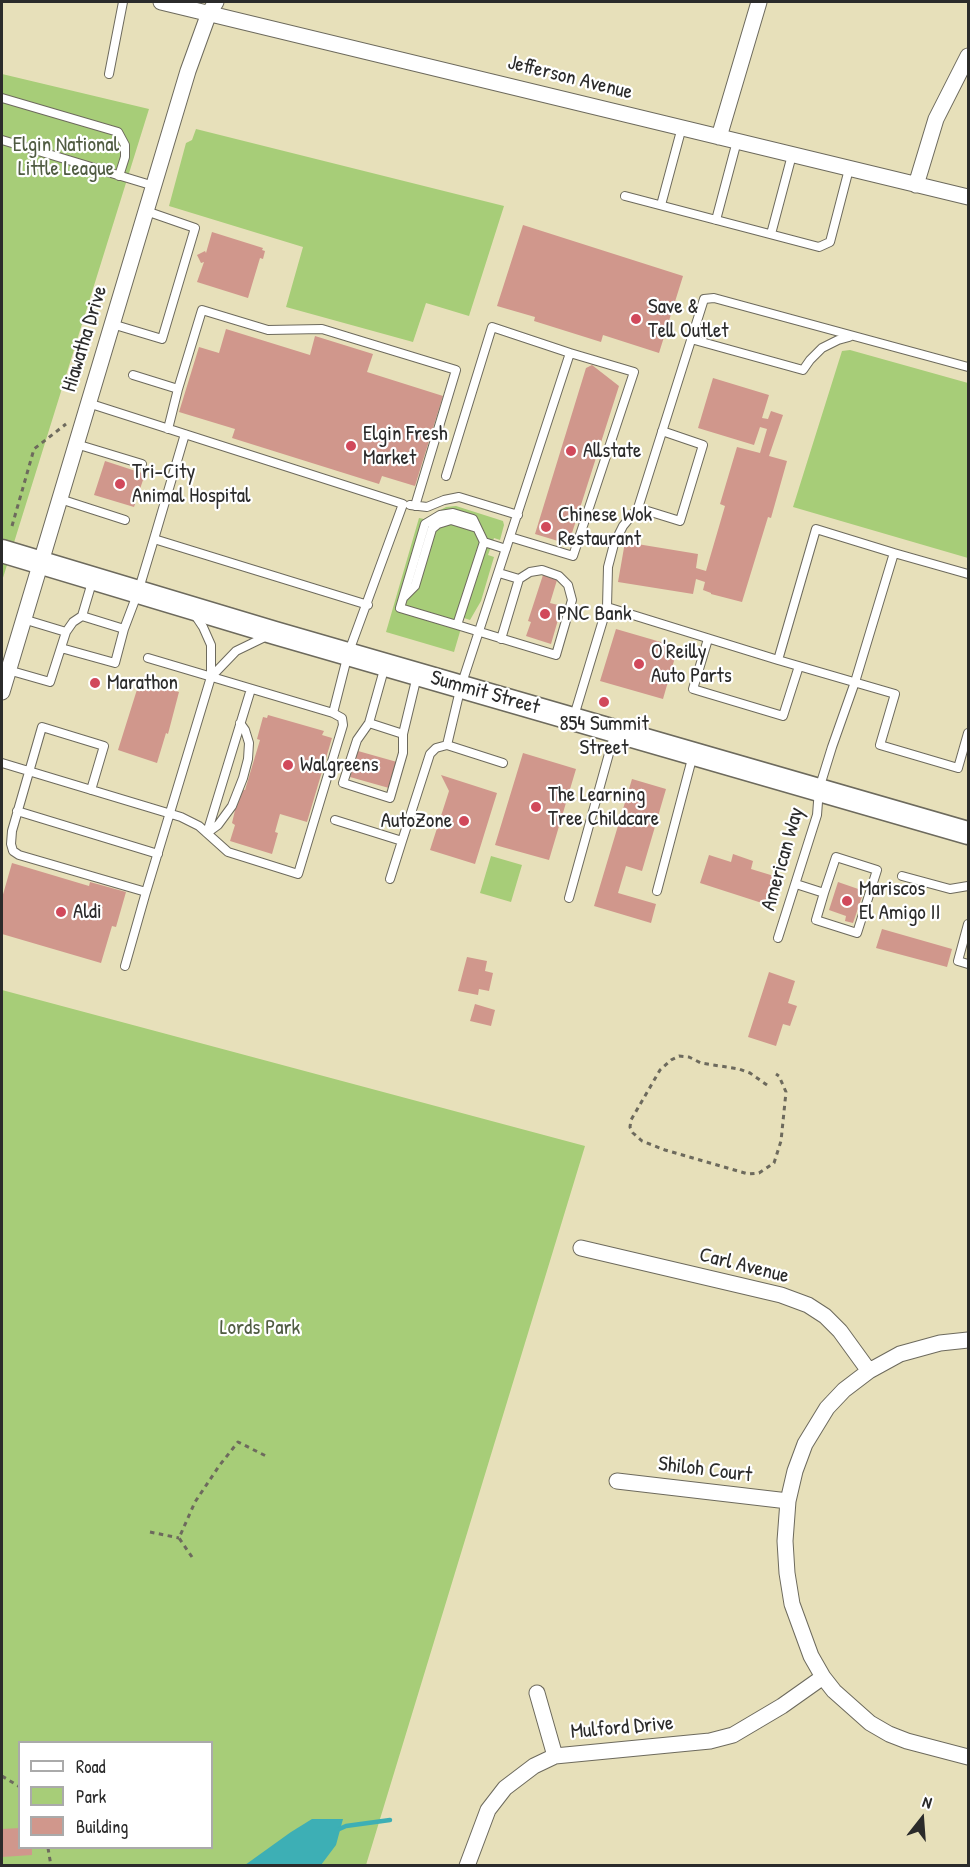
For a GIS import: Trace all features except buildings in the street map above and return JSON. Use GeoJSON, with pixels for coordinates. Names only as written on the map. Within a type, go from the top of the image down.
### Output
{"type":"FeatureCollection","features":[{"type":"Feature","properties":{"kind":"main road","name":"Summit Street"},"geometry":{"type":"LineString","coordinates":[[2,550],[275,633],[969,833]]}},
{"type":"Feature","properties":{"kind":"street","name":"Jefferson Avenue"},"geometry":{"type":"LineString","coordinates":[[161,2],[212,7],[719,137],[969,198]]}},
{"type":"Feature","properties":{"kind":"street"},"geometry":{"type":"LineString","coordinates":[[719,137],[759,2]]}},
{"type":"Feature","properties":{"kind":"street","name":"Hiawatha Drive"},"geometry":{"type":"LineString","coordinates":[[2,692],[188,71],[212,7]]}},
{"type":"Feature","properties":{"kind":"street"},"geometry":{"type":"LineString","coordinates":[[915,185],[936,119],[969,56]]}},
{"type":"Feature","properties":{"kind":"street","name":"Carl Avenue"},"geometry":{"type":"LineString","coordinates":[[581,1248],[781,1295],[807,1305],[825,1316],[840,1330],[869,1371]]}},
{"type":"Feature","properties":{"kind":"street"},"geometry":{"type":"LineString","coordinates":[[969,1340],[940,1343],[900,1354],[869,1371],[844,1390],[827,1408],[805,1444],[795,1471],[788,1501],[785,1541],[792,1605],[801,1633],[823,1677],[848,1705],[888,1734],[969,1757]]}},
{"type":"Feature","properties":{"kind":"street","name":"Shiloh Court"},"geometry":{"type":"LineString","coordinates":[[617,1481],[788,1501]]}},
{"type":"Feature","properties":{"kind":"street","name":"Mulford Drive"},"geometry":{"type":"LineString","coordinates":[[467,1866],[480,1827],[495,1799],[534,1766],[555,1756],[710,1741],[733,1735],[782,1706],[823,1677]]}},
{"type":"Feature","properties":{"kind":"street"},"geometry":{"type":"LineString","coordinates":[[537,1693],[555,1756]]}},
{"type":"Feature","properties":{"kind":"lane"},"geometry":{"type":"LineString","coordinates":[[109,74],[123,2]]}},
{"type":"Feature","properties":{"kind":"lane"},"geometry":{"type":"LineString","coordinates":[[2,98],[118,132],[125,145],[125,157],[119,176]]}},
{"type":"Feature","properties":{"kind":"lane"},"geometry":{"type":"LineString","coordinates":[[661,205],[682,127]]}},
{"type":"Feature","properties":{"kind":"lane"},"geometry":{"type":"LineString","coordinates":[[2,140],[154,186]]}},
{"type":"Feature","properties":{"kind":"lane"},"geometry":{"type":"LineString","coordinates":[[716,220],[737,141]]}},
{"type":"Feature","properties":{"kind":"lane"},"geometry":{"type":"LineString","coordinates":[[771,234],[792,155]]}},
{"type":"Feature","properties":{"kind":"lane"},"geometry":{"type":"LineString","coordinates":[[625,196],[819,247],[830,242],[849,169]]}},
{"type":"Feature","properties":{"kind":"lane"},"geometry":{"type":"LineString","coordinates":[[112,324],[162,339],[195,228],[146,211]]}},
{"type":"Feature","properties":{"kind":"lane"},"geometry":{"type":"LineString","coordinates":[[573,718],[607,607],[608,567],[614,544],[623,526],[638,508],[702,301],[709,298],[969,367]]}},
{"type":"Feature","properties":{"kind":"lane"},"geometry":{"type":"LineString","coordinates":[[168,429],[202,310],[268,330],[322,329],[456,370],[415,506]]}},
{"type":"Feature","properties":{"kind":"lane"},"geometry":{"type":"LineString","coordinates":[[446,476],[492,327],[634,372],[573,556],[510,537]]}},
{"type":"Feature","properties":{"kind":"lane"},"geometry":{"type":"LineString","coordinates":[[691,339],[803,370],[812,357],[826,345],[853,337]]}},
{"type":"Feature","properties":{"kind":"lane"},"geometry":{"type":"LineString","coordinates":[[447,745],[461,686],[570,352]]}},
{"type":"Feature","properties":{"kind":"lane"},"geometry":{"type":"LineString","coordinates":[[133,375],[178,389]]}},
{"type":"Feature","properties":{"kind":"lane"},"geometry":{"type":"LineString","coordinates":[[88,403],[403,504],[427,507],[459,497],[518,515]]}},
{"type":"Feature","properties":{"kind":"lane"},"geometry":{"type":"LineString","coordinates":[[638,508],[680,521],[703,445],[662,431]]}},
{"type":"Feature","properties":{"kind":"lane"},"geometry":{"type":"LineString","coordinates":[[61,648],[115,663],[185,434]]}},
{"type":"Feature","properties":{"kind":"lane"},"geometry":{"type":"LineString","coordinates":[[76,444],[142,464]]}},
{"type":"Feature","properties":{"kind":"lane"},"geometry":{"type":"LineString","coordinates":[[60,500],[125,520]]}},
{"type":"Feature","properties":{"kind":"lane"},"geometry":{"type":"LineString","coordinates":[[333,713],[348,654],[368,605],[403,504]]}},
{"type":"Feature","properties":{"kind":"lane"},"geometry":{"type":"LineString","coordinates":[[457,625],[484,542],[473,519],[453,513],[440,515],[425,524],[400,608],[479,633],[556,655],[572,605],[570,588],[559,576],[535,570],[519,579],[501,639]]}},
{"type":"Feature","properties":{"kind":"lane"},"geometry":{"type":"LineString","coordinates":[[778,660],[816,529],[969,574]]}},
{"type":"Feature","properties":{"kind":"lane"},"geometry":{"type":"LineString","coordinates":[[154,539],[368,605]]}},
{"type":"Feature","properties":{"kind":"lane"},"geometry":{"type":"LineString","coordinates":[[484,542],[506,549]]}},
{"type":"Feature","properties":{"kind":"lane","name":"American Way"},"geometry":{"type":"LineString","coordinates":[[778,938],[817,815],[819,789],[855,682],[894,553]]}},
{"type":"Feature","properties":{"kind":"lane"},"geometry":{"type":"LineString","coordinates":[[499,573],[519,579]]}},
{"type":"Feature","properties":{"kind":"lane"},"geometry":{"type":"LineString","coordinates":[[8,670],[50,682],[66,632],[73,622],[82,616],[93,578]]}},
{"type":"Feature","properties":{"kind":"lane"},"geometry":{"type":"LineString","coordinates":[[607,607],[895,694],[879,745],[958,768],[969,732]]}},
{"type":"Feature","properties":{"kind":"lane"},"geometry":{"type":"LineString","coordinates":[[125,966],[211,677],[209,640],[190,608]]}},
{"type":"Feature","properties":{"kind":"lane"},"geometry":{"type":"LineString","coordinates":[[82,616],[124,629]]}},
{"type":"Feature","properties":{"kind":"lane"},"geometry":{"type":"LineString","coordinates":[[23,619],[66,632]]}},
{"type":"Feature","properties":{"kind":"lane"},"geometry":{"type":"LineString","coordinates":[[211,677],[236,651],[275,633]]}},
{"type":"Feature","properties":{"kind":"lane"},"geometry":{"type":"LineString","coordinates":[[708,639],[693,689],[772,713],[783,716],[798,666]]}},
{"type":"Feature","properties":{"kind":"lane"},"geometry":{"type":"LineString","coordinates":[[2,763],[195,823],[228,852],[298,874],[343,725],[342,718],[333,713],[148,658]]}},
{"type":"Feature","properties":{"kind":"lane"},"geometry":{"type":"LineString","coordinates":[[385,665],[369,723],[357,740],[343,783],[390,798],[403,753],[403,734],[418,674]]}},
{"type":"Feature","properties":{"kind":"lane"},"geometry":{"type":"LineString","coordinates":[[207,833],[250,689]]}},
{"type":"Feature","properties":{"kind":"lane"},"geometry":{"type":"LineString","coordinates":[[207,833],[218,825],[232,806],[243,778],[249,743],[240,723]]}},
{"type":"Feature","properties":{"kind":"lane"},"geometry":{"type":"LineString","coordinates":[[369,723],[403,734]]}},
{"type":"Feature","properties":{"kind":"lane"},"geometry":{"type":"LineString","coordinates":[[91,790],[104,746],[42,727],[11,836],[15,853],[146,892]]}},
{"type":"Feature","properties":{"kind":"lane"},"geometry":{"type":"LineString","coordinates":[[569,898],[615,730]]}},
{"type":"Feature","properties":{"kind":"lane"},"geometry":{"type":"LineString","coordinates":[[390,879],[430,754],[436,748],[447,745],[503,763]]}},
{"type":"Feature","properties":{"kind":"lane"},"geometry":{"type":"LineString","coordinates":[[657,891],[693,754]]}},
{"type":"Feature","properties":{"kind":"lane"},"geometry":{"type":"LineString","coordinates":[[17,811],[158,854]]}},
{"type":"Feature","properties":{"kind":"lane"},"geometry":{"type":"LineString","coordinates":[[335,820],[402,842]]}},
{"type":"Feature","properties":{"kind":"lane"},"geometry":{"type":"LineString","coordinates":[[836,857],[877,870],[856,933],[816,920],[824,893],[836,857]]}},
{"type":"Feature","properties":{"kind":"lane"},"geometry":{"type":"LineString","coordinates":[[902,876],[950,890],[969,886]]}},
{"type":"Feature","properties":{"kind":"lane"},"geometry":{"type":"LineString","coordinates":[[796,884],[824,893]]}},
{"type":"Feature","properties":{"kind":"lane"},"geometry":{"type":"LineString","coordinates":[[969,924],[958,961],[969,964]]}},
{"type":"Feature","properties":{"kind":"path"},"geometry":{"type":"LineString","coordinates":[[12,526],[34,449],[66,424]]}},
{"type":"Feature","properties":{"kind":"path"},"geometry":{"type":"LineString","coordinates":[[767,1085],[750,1073],[739,1069],[701,1063],[689,1057],[679,1056],[660,1070],[631,1120],[630,1127],[642,1142],[748,1174],[759,1173],[774,1163],[782,1141],[786,1092],[776,1074]]}},
{"type":"Feature","properties":{"kind":"path"},"geometry":{"type":"LineString","coordinates":[[179,1538],[195,1502],[238,1442],[266,1456]]}},
{"type":"Feature","properties":{"kind":"path"},"geometry":{"type":"LineString","coordinates":[[150,1532],[179,1538],[192,1557]]}},
{"type":"Feature","properties":{"kind":"path"},"geometry":{"type":"LineString","coordinates":[[2,1776],[18,1786]]}},
{"type":"Feature","properties":{"kind":"path"},"geometry":{"type":"LineString","coordinates":[[48,1849],[51,1866]]}},
{"type":"Feature","properties":{"kind":"green space","name":"Elgin National Little League"},"geometry":{"type":"Polygon","coordinates":[[[2,74],[149,109],[2,581],[2,74]]]}},
{"type":"Feature","properties":{"kind":"green space"},"geometry":{"type":"Polygon","coordinates":[[[196,129],[504,206],[469,316],[426,303],[413,342],[286,307],[303,247],[169,206],[186,143],[192,140],[196,129]]]}},
{"type":"Feature","properties":{"kind":"green space"},"geometry":{"type":"Polygon","coordinates":[[[850,350],[968,383],[968,558],[793,507],[842,351],[850,350]]]}},
{"type":"Feature","properties":{"kind":"green space"},"geometry":{"type":"Polygon","coordinates":[[[456,506],[503,521],[504,525],[500,540],[494,538],[488,555],[494,557],[481,601],[470,620],[464,618],[454,652],[386,632],[419,518],[424,519],[446,507],[456,506]]]}},
{"type":"Feature","properties":{"kind":"green space"},"geometry":{"type":"Polygon","coordinates":[[[491,856],[522,865],[511,902],[480,893],[491,856]]]}},
{"type":"Feature","properties":{"kind":"green space","name":"Lords Park"},"geometry":{"type":"Polygon","coordinates":[[[2,990],[585,1146],[366,1865],[2,1865],[2,990]]]}},
{"type":"Feature","properties":{"kind":"water"},"geometry":{"type":"Polygon","coordinates":[[[312,1819],[343,1819],[336,1845],[321,1865],[245,1865],[291,1832],[312,1819]]]}},
{"type":"Feature","properties":{"kind":"waterway"},"geometry":{"type":"LineString","coordinates":[[337,1830],[346,1826],[390,1820]]}},
{"type":"Feature","properties":{"kind":"place","name":"Save & Tell Outlet"},"geometry":{"type":"Point","coordinates":[636,319]}},
{"type":"Feature","properties":{"kind":"place","name":"Elgin Fresh Market"},"geometry":{"type":"Point","coordinates":[351,446]}},
{"type":"Feature","properties":{"kind":"place","name":"Allstate"},"geometry":{"type":"Point","coordinates":[571,451]}},
{"type":"Feature","properties":{"kind":"place","name":"Tri-City Animal Hospital"},"geometry":{"type":"Point","coordinates":[120,484]}},
{"type":"Feature","properties":{"kind":"place","name":"Chinese Wok Restaurant"},"geometry":{"type":"Point","coordinates":[546,527]}},
{"type":"Feature","properties":{"kind":"place","name":"PNC Bank"},"geometry":{"type":"Point","coordinates":[545,614]}},
{"type":"Feature","properties":{"kind":"place","name":"O'Reilly Auto Parts"},"geometry":{"type":"Point","coordinates":[639,664]}},
{"type":"Feature","properties":{"kind":"place","name":"Marathon"},"geometry":{"type":"Point","coordinates":[95,683]}},
{"type":"Feature","properties":{"kind":"place","name":"854 Summit Street"},"geometry":{"type":"Point","coordinates":[604,702]}},
{"type":"Feature","properties":{"kind":"place","name":"Walgreens"},"geometry":{"type":"Point","coordinates":[288,765]}},
{"type":"Feature","properties":{"kind":"place","name":"The Learning Tree Childcare"},"geometry":{"type":"Point","coordinates":[536,807]}},
{"type":"Feature","properties":{"kind":"place","name":"AutoZone"},"geometry":{"type":"Point","coordinates":[464,821]}},
{"type":"Feature","properties":{"kind":"place","name":"Mariscos El Amigo II"},"geometry":{"type":"Point","coordinates":[847,901]}},
{"type":"Feature","properties":{"kind":"place","name":"Aldi"},"geometry":{"type":"Point","coordinates":[61,912]}}]}
